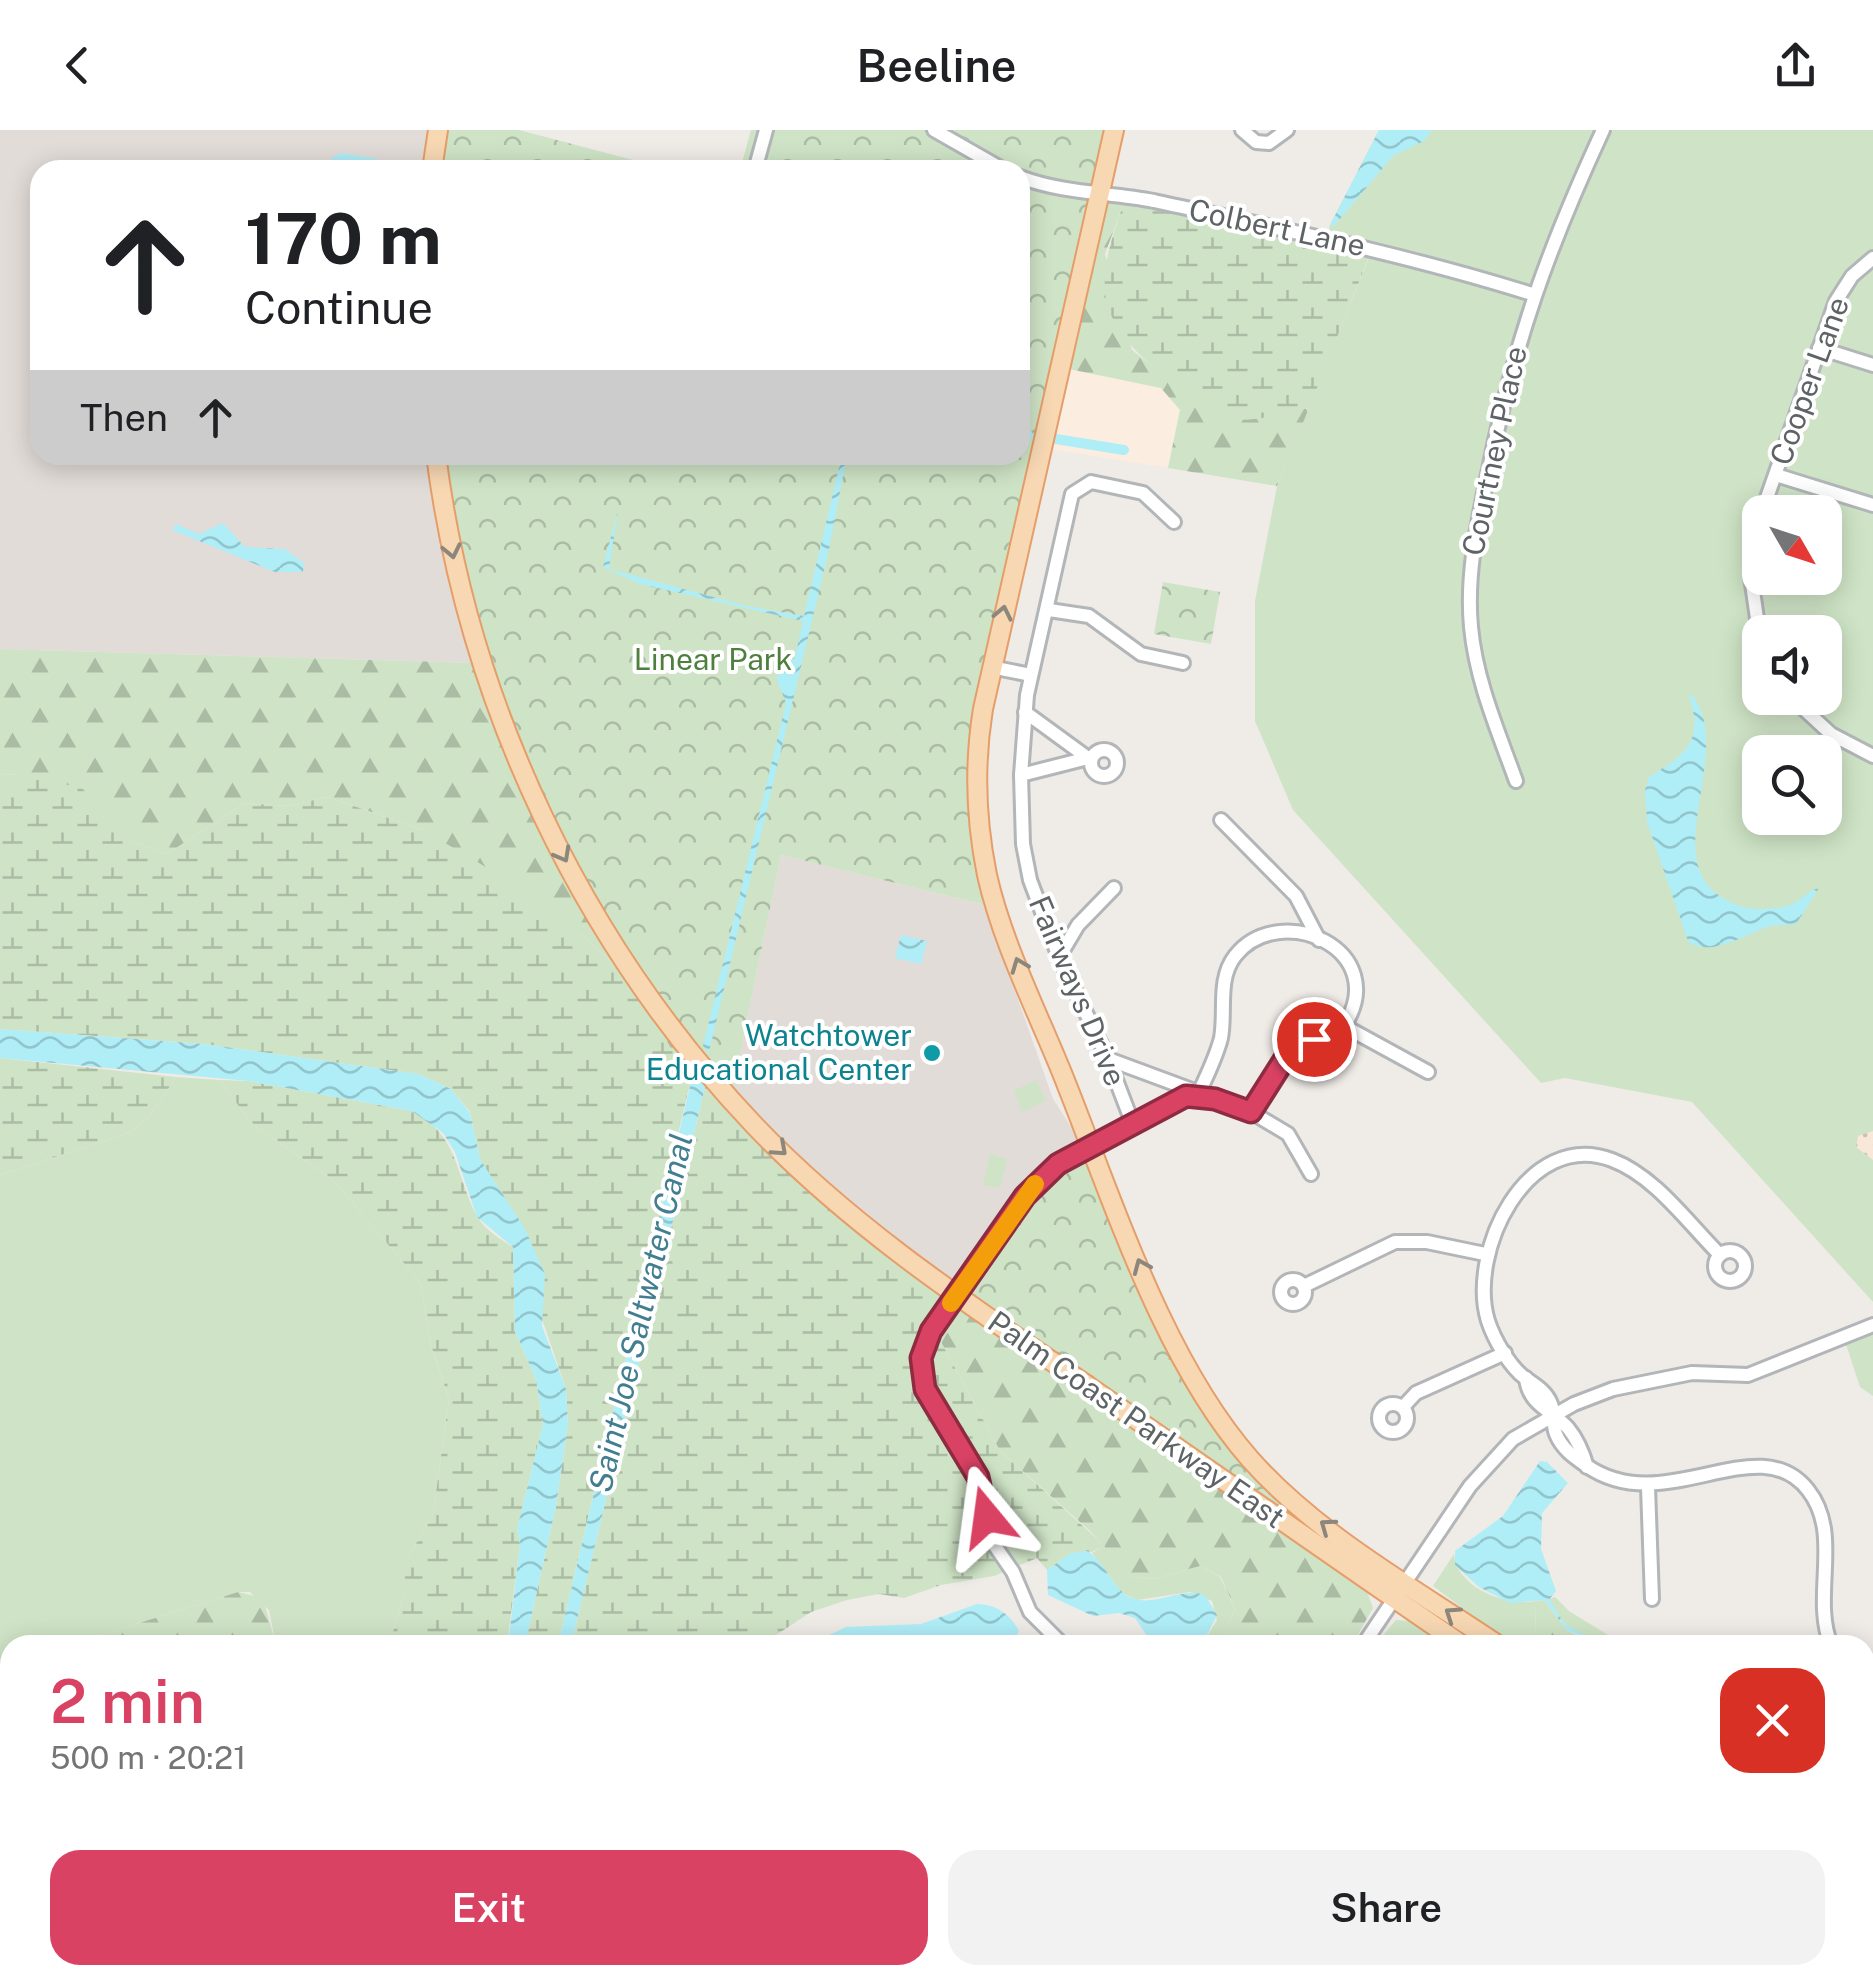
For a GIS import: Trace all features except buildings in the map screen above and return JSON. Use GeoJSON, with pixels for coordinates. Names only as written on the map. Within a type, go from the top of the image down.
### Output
{"type":"FeatureCollection","features":[{"type":"Feature","properties":{"kind":"main road"},"geometry":{"type":"LineString","coordinates":[[434,160],[438,130]]}},
{"type":"Feature","properties":{"kind":"main road"},"geometry":{"type":"LineString","coordinates":[[1114,130],[991,667],[978,764],[985,863],[998,911],[1173,1340],[1240,1446],[1300,1505],[1400,1591],[1480,1635]]}},
{"type":"Feature","properties":{"kind":"main road","name":"Palm Coast Parkway East"},"geometry":{"type":"LineString","coordinates":[[438,465],[463,600],[518,764],[559,849],[623,961],[713,1079],[757,1129],[868,1228],[956,1296],[1400,1591],[1451,1635]]}},
{"type":"Feature","properties":{"kind":"street"},"geometry":{"type":"LineString","coordinates":[[758,160],[766,130]]}},
{"type":"Feature","properties":{"kind":"street"},"geometry":{"type":"LineString","coordinates":[[934,130],[986,160]]}},
{"type":"Feature","properties":{"kind":"street"},"geometry":{"type":"LineString","coordinates":[[1242,130],[1256,142],[1269,144],[1287,130]]}},
{"type":"Feature","properties":{"kind":"street","name":"Courtney Place"},"geometry":{"type":"LineString","coordinates":[[1516,781],[1479,672],[1470,583],[1503,398],[1532,294],[1603,130]]}},
{"type":"Feature","properties":{"kind":"street","name":"Colbert Lane"},"geometry":{"type":"LineString","coordinates":[[1030,180],[1060,191],[1123,195],[1327,239],[1532,294]]}},
{"type":"Feature","properties":{"kind":"street","name":"Cooper Lane"},"geometry":{"type":"LineString","coordinates":[[1769,495],[1842,290],[1873,258]]}},
{"type":"Feature","properties":{"kind":"street"},"geometry":{"type":"LineString","coordinates":[[1820,348],[1873,365]]}},
{"type":"Feature","properties":{"kind":"street"},"geometry":{"type":"LineString","coordinates":[[1776,475],[1873,505]]}},
{"type":"Feature","properties":{"kind":"street","name":"Fairways Drive"},"geometry":{"type":"LineString","coordinates":[[1134,1128],[1108,1059],[1059,956],[1026,862],[1021,775],[1025,712],[1068,502],[1084,484],[1143,493],[1174,522]]}},
{"type":"Feature","properties":{"kind":"street"},"geometry":{"type":"LineString","coordinates":[[1048,610],[1089,616],[1141,654],[1183,663]]}},
{"type":"Feature","properties":{"kind":"street"},"geometry":{"type":"LineString","coordinates":[[991,667],[1031,675]]}},
{"type":"Feature","properties":{"kind":"street"},"geometry":{"type":"LineString","coordinates":[[1021,775],[1088,758],[1025,712]]}},
{"type":"Feature","properties":{"kind":"street"},"geometry":{"type":"LineString","coordinates":[[1812,715],[1835,735]]}},
{"type":"Feature","properties":{"kind":"street"},"geometry":{"type":"LineString","coordinates":[[1842,740],[1873,756]]}},
{"type":"Feature","properties":{"kind":"street"},"geometry":{"type":"LineString","coordinates":[[1221,820],[1296,896],[1320,940]]}},
{"type":"Feature","properties":{"kind":"street"},"geometry":{"type":"LineString","coordinates":[[1059,956],[1078,925],[1114,888]]}},
{"type":"Feature","properties":{"kind":"street"},"geometry":{"type":"LineString","coordinates":[[1198,1095],[1216,1054],[1224,984],[1233,958],[1272,932],[1320,940],[1346,956],[1355,975],[1354,1004],[1344,1026],[1294,1050],[1251,1112]]}},
{"type":"Feature","properties":{"kind":"street"},"geometry":{"type":"LineString","coordinates":[[1344,1026],[1428,1072]]}},
{"type":"Feature","properties":{"kind":"street"},"geometry":{"type":"LineString","coordinates":[[1108,1059],[1251,1112],[1288,1134],[1310,1174]]}},
{"type":"Feature","properties":{"kind":"street"},"geometry":{"type":"LineString","coordinates":[[1054,1635],[1025,1604],[1013,1572],[990,1537],[978,1477],[925,1389],[922,1348],[1036,1182],[1091,1146],[1134,1128],[1180,1098],[1198,1095]]}},
{"type":"Feature","properties":{"kind":"street"},"geometry":{"type":"LineString","coordinates":[[1720,1255],[1638,1174],[1612,1160],[1588,1155],[1560,1162],[1526,1184],[1502,1214],[1485,1254],[1485,1309],[1506,1353],[1526,1378],[1536,1382],[1551,1404],[1555,1433],[1570,1455],[1614,1482],[1648,1487],[1756,1466],[1780,1470],[1800,1481],[1818,1505],[1824,1524],[1823,1606],[1830,1635]]}},
{"type":"Feature","properties":{"kind":"street"},"geometry":{"type":"LineString","coordinates":[[1304,1286],[1396,1242],[1427,1242],[1485,1254]]}},
{"type":"Feature","properties":{"kind":"street"},"geometry":{"type":"LineString","coordinates":[[1370,1635],[1470,1486],[1514,1439],[1600,1393],[1650,1379],[1760,1371],[1873,1325]]}},
{"type":"Feature","properties":{"kind":"street"},"geometry":{"type":"LineString","coordinates":[[1403,1408],[1416,1393],[1506,1353]]}},
{"type":"Feature","properties":{"kind":"street"},"geometry":{"type":"LineString","coordinates":[[1648,1487],[1652,1600]]}},
{"type":"Feature","properties":{"kind":"shaded area"},"geometry":{"type":"Polygon","coordinates":[[[0,130],[430,130],[426,160],[30,160],[30,465],[433,465],[479,663],[0,649],[0,130]]]}},
{"type":"Feature","properties":{"kind":"shaded area"},"geometry":{"type":"Polygon","coordinates":[[[1064,368],[1161,388],[1180,410],[1168,468],[1045,448],[1064,368]]]}},
{"type":"Feature","properties":{"kind":"shaded area"},"geometry":{"type":"Polygon","coordinates":[[[781,855],[985,905],[1053,1099],[1088,1153],[965,1295],[871,1224],[761,1125],[732,1093],[781,855]]]}},
{"type":"Feature","properties":{"kind":"green space"},"geometry":{"type":"Polygon","coordinates":[[[448,130],[519,130],[633,160],[444,160],[448,130]]]}},
{"type":"Feature","properties":{"kind":"green space","name":"Linear Park"},"geometry":{"type":"Polygon","coordinates":[[[751,130],[1110,130],[1030,460],[1030,160],[743,160],[751,130]]]}},
{"type":"Feature","properties":{"kind":"green space"},"geometry":{"type":"Polygon","coordinates":[[[1379,130],[1873,130],[1873,1302],[1692,1102],[1565,1078],[1541,1083],[1293,810],[1255,721],[1255,601],[1277,486],[1370,255],[1326,243],[1330,225],[1379,130]]]}},
{"type":"Feature","properties":{"kind":"green space"},"geometry":{"type":"Polygon","coordinates":[[[1104,199],[1124,203],[1105,254],[1132,350],[1181,389],[1234,418],[1309,408],[1277,486],[1168,468],[1180,410],[1161,388],[1064,368],[1104,199]]]}},
{"type":"Feature","properties":{"kind":"green space"},"geometry":{"type":"Polygon","coordinates":[[[1124,203],[1370,254],[1309,408],[1250,420],[1232,418],[1198,401],[1142,357],[1113,319],[1106,300],[1107,257],[1124,203]]]}},
{"type":"Feature","properties":{"kind":"green space","name":"Linear Park"},"geometry":{"type":"Polygon","coordinates":[[[447,465],[1029,465],[975,711],[969,800],[985,905],[781,855],[732,1093],[620,943],[549,810],[524,754],[484,637],[447,465]]]}},
{"type":"Feature","properties":{"kind":"green space"},"geometry":{"type":"Polygon","coordinates":[[[1163,582],[1220,592],[1211,644],[1154,634],[1163,582]]]}},
{"type":"Feature","properties":{"kind":"green space"},"geometry":{"type":"Polygon","coordinates":[[[0,649],[479,663],[513,765],[695,1065],[687,1096],[648,1006],[613,964],[583,935],[423,830],[328,797],[287,806],[245,803],[167,854],[130,841],[112,823],[17,774],[0,775],[0,649]]]}},
{"type":"Feature","properties":{"kind":"green space"},"geometry":{"type":"Polygon","coordinates":[[[17,774],[82,788],[130,841],[167,854],[245,803],[287,806],[328,797],[423,830],[484,866],[583,935],[648,1006],[674,1054],[687,1096],[560,1635],[527,1635],[556,1506],[568,1424],[566,1389],[499,1194],[480,1159],[470,1112],[451,1089],[418,1074],[204,1044],[0,1029],[0,775],[17,774]]]}},
{"type":"Feature","properties":{"kind":"green space"},"geometry":{"type":"Polygon","coordinates":[[[0,1058],[176,1077],[149,1117],[131,1132],[0,1175],[0,1058]]]}},
{"type":"Feature","properties":{"kind":"green space"},"geometry":{"type":"Polygon","coordinates":[[[176,1077],[220,1080],[251,1123],[333,1180],[421,1283],[430,1342],[449,1399],[433,1514],[405,1563],[405,1591],[392,1635],[274,1635],[269,1610],[250,1592],[238,1592],[101,1635],[0,1635],[0,1175],[131,1132],[149,1117],[176,1077]]]}},
{"type":"Feature","properties":{"kind":"green space"},"geometry":{"type":"Polygon","coordinates":[[[220,1080],[249,1081],[412,1111],[439,1132],[447,1144],[480,1221],[513,1247],[515,1332],[536,1379],[543,1424],[517,1529],[520,1544],[508,1635],[392,1635],[405,1591],[405,1563],[433,1514],[449,1399],[430,1342],[421,1283],[333,1180],[251,1123],[220,1080]]]}},
{"type":"Feature","properties":{"kind":"green space"},"geometry":{"type":"Polygon","coordinates":[[[1037,1080],[1046,1101],[1022,1112],[1014,1090],[1037,1080]]]}},
{"type":"Feature","properties":{"kind":"green space"},"geometry":{"type":"Polygon","coordinates":[[[706,1083],[789,1170],[945,1299],[929,1320],[1000,1451],[1105,1546],[1047,1570],[1037,1558],[994,1576],[941,1585],[904,1598],[879,1594],[847,1600],[811,1612],[776,1635],[573,1635],[706,1083]]]}},
{"type":"Feature","properties":{"kind":"green space"},"geometry":{"type":"Polygon","coordinates":[[[1088,1153],[1193,1392],[1319,1529],[1316,1533],[965,1295],[1045,1179],[1088,1153]]]}},
{"type":"Feature","properties":{"kind":"green space"},"geometry":{"type":"Polygon","coordinates":[[[990,1154],[1007,1159],[1000,1188],[983,1185],[990,1154]]]}},
{"type":"Feature","properties":{"kind":"green space"},"geometry":{"type":"Polygon","coordinates":[[[945,1299],[991,1326],[1366,1588],[1373,1608],[1358,1635],[1223,1635],[1235,1609],[1221,1577],[1200,1566],[1153,1579],[1133,1577],[1090,1531],[1000,1451],[929,1320],[945,1299]]]}},
{"type":"Feature","properties":{"kind":"green space"},"geometry":{"type":"Polygon","coordinates":[[[1873,1316],[1873,1396],[1860,1387],[1842,1332],[1873,1316]]]}},
{"type":"Feature","properties":{"kind":"green space"},"geometry":{"type":"Polygon","coordinates":[[[1105,1546],[1133,1577],[1153,1579],[1200,1566],[1220,1577],[1235,1609],[1223,1635],[1208,1635],[1217,1620],[1212,1601],[1190,1592],[1137,1600],[1121,1592],[1092,1553],[1105,1546]]]}},
{"type":"Feature","properties":{"kind":"green space"},"geometry":{"type":"Polygon","coordinates":[[[1454,1554],[1464,1577],[1485,1592],[1512,1601],[1536,1601],[1535,1635],[1499,1635],[1433,1586],[1454,1554]]]}},
{"type":"Feature","properties":{"kind":"green space"},"geometry":{"type":"Polygon","coordinates":[[[238,1592],[263,1598],[273,1635],[101,1635],[238,1592]]]}},
{"type":"Feature","properties":{"kind":"green space"},"geometry":{"type":"Polygon","coordinates":[[[1555,1597],[1569,1611],[1608,1635],[1579,1634],[1561,1620],[1549,1599],[1555,1597]]]}},
{"type":"Feature","properties":{"kind":"green space"},"geometry":{"type":"Polygon","coordinates":[[[1544,1600],[1567,1630],[1576,1635],[1535,1635],[1536,1601],[1544,1600]]]}},
{"type":"Feature","properties":{"kind":"green space"},"geometry":{"type":"Polygon","coordinates":[[[1396,1620],[1414,1621],[1435,1635],[1383,1635],[1396,1620]]]}},
{"type":"Feature","properties":{"kind":"sand"},"geometry":{"type":"Polygon","coordinates":[[[1873,1131],[1873,1160],[1856,1147],[1858,1136],[1873,1131]]]}},
{"type":"Feature","properties":{"kind":"water"},"geometry":{"type":"Polygon","coordinates":[[[1379,130],[1432,130],[1424,141],[1393,156],[1334,226],[1330,225],[1379,130]]]}},
{"type":"Feature","properties":{"kind":"water"},"geometry":{"type":"Polygon","coordinates":[[[341,153],[379,160],[331,160],[341,153]]]}},
{"type":"Feature","properties":{"kind":"water"},"geometry":{"type":"Polygon","coordinates":[[[840,465],[845,465],[830,545],[709,1052],[703,1046],[786,703],[776,677],[795,657],[803,621],[640,584],[603,567],[618,510],[609,569],[747,606],[804,616],[840,465]]]}},
{"type":"Feature","properties":{"kind":"water"},"geometry":{"type":"Polygon","coordinates":[[[223,523],[245,547],[285,549],[304,563],[303,572],[275,572],[172,530],[176,524],[199,534],[223,523]]]}},
{"type":"Feature","properties":{"kind":"water"},"geometry":{"type":"Polygon","coordinates":[[[1690,693],[1703,715],[1706,741],[1696,828],[1696,855],[1703,878],[1724,899],[1751,909],[1785,906],[1819,888],[1796,924],[1768,927],[1706,947],[1688,941],[1647,822],[1645,790],[1649,777],[1682,754],[1692,738],[1690,693]]]}},
{"type":"Feature","properties":{"kind":"water"},"geometry":{"type":"Polygon","coordinates":[[[901,935],[927,941],[921,964],[895,958],[901,935]]]}},
{"type":"Feature","properties":{"kind":"water"},"geometry":{"type":"Polygon","coordinates":[[[0,1029],[204,1044],[418,1074],[451,1089],[470,1113],[480,1159],[525,1229],[545,1274],[542,1326],[566,1389],[568,1424],[556,1506],[527,1635],[509,1635],[520,1544],[517,1529],[543,1424],[536,1379],[515,1332],[513,1247],[477,1217],[455,1152],[443,1133],[412,1111],[249,1081],[0,1058],[0,1029]]]}},
{"type":"Feature","properties":{"kind":"water","name":"Saint Joe Saltwater Canal"},"geometry":{"type":"Polygon","coordinates":[[[695,1065],[706,1083],[573,1635],[560,1635],[695,1065]]]}},
{"type":"Feature","properties":{"kind":"water"},"geometry":{"type":"Polygon","coordinates":[[[1540,1461],[1547,1462],[1568,1483],[1542,1513],[1541,1549],[1556,1591],[1549,1600],[1565,1624],[1584,1635],[1567,1630],[1544,1600],[1510,1603],[1479,1587],[1455,1565],[1455,1551],[1503,1516],[1540,1461]]]}},
{"type":"Feature","properties":{"kind":"water"},"geometry":{"type":"Polygon","coordinates":[[[1087,1551],[1119,1589],[1132,1598],[1205,1595],[1217,1615],[1207,1635],[1146,1635],[1135,1618],[1119,1613],[1093,1616],[1048,1595],[1047,1570],[1071,1553],[1087,1551]]]}},
{"type":"Feature","properties":{"kind":"water"},"geometry":{"type":"Polygon","coordinates":[[[984,1604],[1002,1611],[1019,1631],[1017,1635],[829,1635],[846,1627],[921,1624],[984,1604]]]}},
{"type":"Feature","properties":{"kind":"waterway"},"geometry":{"type":"LineString","coordinates":[[1056,439],[1124,450]]}},
{"type":"Feature","properties":{"kind":"slow traffic"},"geometry":{"type":"LineString","coordinates":[[951,1303],[1035,1184]]}},
{"type":"Feature","properties":{"kind":"place","name":"Watchtower Educational Center"},"geometry":{"type":"Point","coordinates":[932,1053]}},
{"type":"Feature","properties":{"kind":"route"},"geometry":{"type":"LineString","coordinates":[[987,1517],[978,1477],[925,1389],[922,1348],[931,1331],[1025,1196],[1050,1170],[1091,1146],[1134,1128],[1186,1096],[1215,1099],[1251,1112],[1284,1060],[1314,1039]]}}]}
